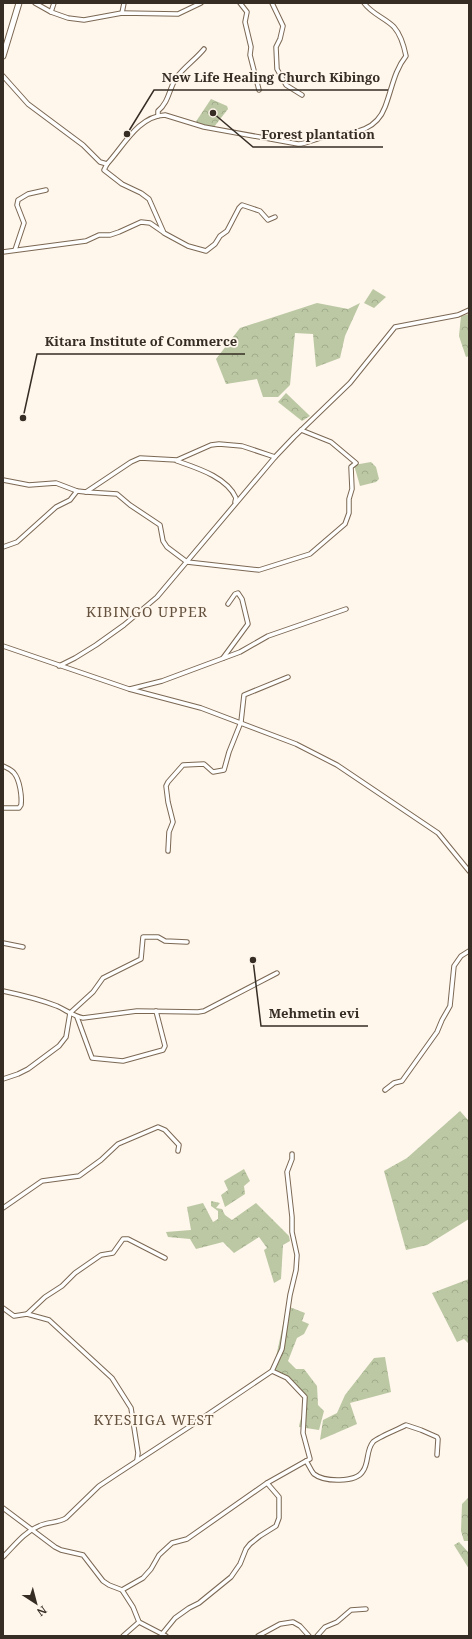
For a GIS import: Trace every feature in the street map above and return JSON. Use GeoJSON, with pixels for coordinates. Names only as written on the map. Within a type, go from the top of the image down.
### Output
{"type":"FeatureCollection","features":[{"type":"Feature","properties":{"kind":"main road"},"geometry":{"type":"LineString","coordinates":[[3,56],[19,3]]}},
{"type":"Feature","properties":{"kind":"street"},"geometry":{"type":"LineString","coordinates":[[35,3],[51,12],[68,18],[84,20],[122,13],[178,14],[201,3]]}},
{"type":"Feature","properties":{"kind":"street"},"geometry":{"type":"LineString","coordinates":[[51,12],[54,3]]}},
{"type":"Feature","properties":{"kind":"street"},"geometry":{"type":"LineString","coordinates":[[122,13],[124,3]]}},
{"type":"Feature","properties":{"kind":"street"},"geometry":{"type":"LineString","coordinates":[[240,3],[247,12],[245,22],[251,47],[250,56],[259,90]]}},
{"type":"Feature","properties":{"kind":"street"},"geometry":{"type":"LineString","coordinates":[[272,3],[284,26],[276,47],[277,69],[286,85],[302,94]]}},
{"type":"Feature","properties":{"kind":"street"},"geometry":{"type":"LineString","coordinates":[[104,170],[107,164],[131,134],[152,118],[158,116],[165,115],[204,127],[298,144],[306,144],[313,139],[352,134],[374,124],[381,117],[393,85],[393,78],[406,56],[402,40],[395,28],[368,8],[364,3]]}},
{"type":"Feature","properties":{"kind":"street"},"geometry":{"type":"LineString","coordinates":[[158,116],[158,111],[166,102],[172,86],[177,78],[204,48]]}},
{"type":"Feature","properties":{"kind":"street"},"geometry":{"type":"LineString","coordinates":[[3,76],[28,104],[83,145],[100,162],[104,170],[122,184],[141,192],[149,200],[164,233]]}},
{"type":"Feature","properties":{"kind":"street"},"geometry":{"type":"LineString","coordinates":[[100,162],[107,164]]}},
{"type":"Feature","properties":{"kind":"street"},"geometry":{"type":"LineString","coordinates":[[15,250],[24,223],[17,205],[18,200],[28,194],[46,190]]}},
{"type":"Feature","properties":{"kind":"street"},"geometry":{"type":"LineString","coordinates":[[3,252],[60,246],[86,241],[99,235],[110,235],[119,232],[141,222],[150,223],[164,233],[188,246],[206,251],[227,231],[242,205],[260,211],[268,220],[275,217]]}},
{"type":"Feature","properties":{"kind":"street"},"geometry":{"type":"LineString","coordinates":[[59,666],[96,645],[124,625],[160,594],[275,457],[300,430],[350,383],[395,327],[458,315],[469,310]]}},
{"type":"Feature","properties":{"kind":"street"},"geometry":{"type":"LineString","coordinates":[[3,480],[29,485],[56,483],[77,491],[114,493],[160,525],[163,541],[167,547],[177,556],[184,558],[187,562],[259,570],[310,554],[345,524],[349,514],[349,499],[352,492],[351,467],[356,463],[331,442],[300,430]]}},
{"type":"Feature","properties":{"kind":"street"},"geometry":{"type":"LineString","coordinates":[[177,460],[211,445],[219,444],[242,446],[275,457]]}},
{"type":"Feature","properties":{"kind":"street"},"geometry":{"type":"LineString","coordinates":[[86,492],[136,460],[144,458],[177,460],[225,484],[236,498],[234,504]]}},
{"type":"Feature","properties":{"kind":"street"},"geometry":{"type":"LineString","coordinates":[[3,547],[17,542],[56,507],[67,502],[77,491]]}},
{"type":"Feature","properties":{"kind":"street"},"geometry":{"type":"LineString","coordinates":[[222,659],[248,624],[242,599],[238,593],[235,594],[228,604]]}},
{"type":"Feature","properties":{"kind":"street"},"geometry":{"type":"LineString","coordinates":[[129,690],[157,683],[240,652],[263,638],[346,610]]}},
{"type":"Feature","properties":{"kind":"street"},"geometry":{"type":"LineString","coordinates":[[3,646],[129,690],[201,708],[296,744],[337,765],[438,833],[469,871]]}},
{"type":"Feature","properties":{"kind":"street"},"geometry":{"type":"LineString","coordinates":[[168,851],[169,832],[174,822],[168,802],[166,786],[168,782],[181,767],[185,765],[204,764],[213,772],[221,772],[224,770],[229,752],[241,722],[244,695],[288,677]]}},
{"type":"Feature","properties":{"kind":"street"},"geometry":{"type":"LineString","coordinates":[[3,766],[10,769],[16,775],[21,801],[19,808],[3,808]]}},
{"type":"Feature","properties":{"kind":"street"},"geometry":{"type":"LineString","coordinates":[[3,1078],[18,1074],[28,1069],[60,1046],[66,1037],[70,1013],[93,992],[103,978],[141,959],[142,939],[144,936],[158,936],[165,941],[188,942]]}},
{"type":"Feature","properties":{"kind":"street"},"geometry":{"type":"LineString","coordinates":[[3,943],[23,947]]}},
{"type":"Feature","properties":{"kind":"street"},"geometry":{"type":"LineString","coordinates":[[385,1090],[394,1083],[402,1081],[437,1032],[450,1006],[454,966],[461,956],[469,951]]}},
{"type":"Feature","properties":{"kind":"street"},"geometry":{"type":"LineString","coordinates":[[3,992],[29,996],[77,1017],[85,1018],[137,1011],[198,1012],[204,1011],[277,973]]}},
{"type":"Feature","properties":{"kind":"street"},"geometry":{"type":"LineString","coordinates":[[77,1017],[92,1058],[123,1061],[164,1049],[165,1046],[156,1012]]}},
{"type":"Feature","properties":{"kind":"street"},"geometry":{"type":"LineString","coordinates":[[3,1208],[42,1181],[79,1176],[101,1160],[118,1144],[158,1127],[165,1130],[179,1145],[178,1151]]}},
{"type":"Feature","properties":{"kind":"street"},"geometry":{"type":"LineString","coordinates":[[3,1557],[23,1536],[31,1530],[38,1526],[60,1521],[66,1518],[99,1486],[272,1371],[282,1349],[290,1296],[296,1270],[297,1255],[292,1232],[292,1217],[287,1172],[292,1159],[292,1154]]}},
{"type":"Feature","properties":{"kind":"street"},"geometry":{"type":"LineString","coordinates":[[27,1314],[45,1297],[62,1286],[75,1273],[101,1255],[113,1253],[123,1239],[128,1239],[165,1258]]}},
{"type":"Feature","properties":{"kind":"street"},"geometry":{"type":"LineString","coordinates":[[3,1308],[14,1316],[27,1314],[49,1320],[114,1380],[130,1408],[138,1453],[137,1460]]}},
{"type":"Feature","properties":{"kind":"street"},"geometry":{"type":"LineString","coordinates":[[122,1590],[142,1578],[151,1569],[159,1556],[172,1543],[187,1539],[202,1530],[267,1483],[310,1459],[303,1433],[305,1397],[287,1378],[272,1371]]}},
{"type":"Feature","properties":{"kind":"street"},"geometry":{"type":"LineString","coordinates":[[306,1460],[312,1471],[317,1476],[344,1480],[354,1478],[362,1473],[370,1447],[374,1440],[407,1425],[437,1437],[437,1455]]}},
{"type":"Feature","properties":{"kind":"street"},"geometry":{"type":"LineString","coordinates":[[162,1634],[172,1621],[189,1608],[199,1603],[231,1577],[240,1564],[246,1549],[250,1544],[276,1526],[279,1518],[278,1498],[267,1483]]}},
{"type":"Feature","properties":{"kind":"street"},"geometry":{"type":"LineString","coordinates":[[3,1508],[31,1530],[61,1550],[84,1555],[103,1581],[122,1590],[133,1608],[139,1622],[166,1636]]}},
{"type":"Feature","properties":{"kind":"street"},"geometry":{"type":"LineString","coordinates":[[317,1636],[325,1627],[337,1622],[351,1610],[366,1609]]}},
{"type":"Feature","properties":{"kind":"street"},"geometry":{"type":"LineString","coordinates":[[123,1636],[139,1622]]}},
{"type":"Feature","properties":{"kind":"street"},"geometry":{"type":"LineString","coordinates":[[258,1636],[280,1624],[293,1622],[300,1626],[309,1636]]}},
{"type":"Feature","properties":{"kind":"green space"},"geometry":{"type":"Polygon","coordinates":[[[211,99],[227,106],[228,109],[214,127],[195,123],[211,99]]]}},
{"type":"Feature","properties":{"kind":"green space"},"geometry":{"type":"Polygon","coordinates":[[[373,289],[386,297],[374,308],[364,303],[373,289]]]}},
{"type":"Feature","properties":{"kind":"green space"},"geometry":{"type":"Polygon","coordinates":[[[317,303],[348,309],[360,303],[345,336],[340,358],[316,367],[313,334],[295,333],[290,385],[278,397],[263,397],[257,379],[226,384],[216,359],[240,328],[317,303]]]}},
{"type":"Feature","properties":{"kind":"green space"},"geometry":{"type":"Polygon","coordinates":[[[469,314],[469,356],[466,357],[459,336],[461,316],[469,314]]]}},
{"type":"Feature","properties":{"kind":"green space"},"geometry":{"type":"Polygon","coordinates":[[[286,393],[310,416],[302,421],[278,402],[286,393]]]}},
{"type":"Feature","properties":{"kind":"green space"},"geometry":{"type":"Polygon","coordinates":[[[371,462],[376,467],[379,479],[376,482],[360,486],[354,465],[371,462]]]}},
{"type":"Feature","properties":{"kind":"green space"},"geometry":{"type":"Polygon","coordinates":[[[460,1111],[469,1121],[469,1219],[427,1245],[406,1250],[384,1171],[407,1158],[460,1111]]]}},
{"type":"Feature","properties":{"kind":"green space"},"geometry":{"type":"Polygon","coordinates":[[[244,1169],[250,1181],[244,1186],[245,1194],[225,1207],[221,1195],[228,1190],[224,1181],[244,1169]]]}},
{"type":"Feature","properties":{"kind":"green space"},"geometry":{"type":"Polygon","coordinates":[[[211,1201],[220,1203],[216,1208],[222,1209],[225,1215],[232,1220],[256,1203],[289,1236],[290,1241],[283,1245],[281,1279],[274,1283],[264,1250],[267,1248],[259,1237],[234,1253],[223,1242],[196,1249],[190,1239],[168,1237],[166,1232],[191,1230],[187,1207],[203,1203],[213,1222],[218,1219],[218,1211],[211,1206],[211,1201]]]}},
{"type":"Feature","properties":{"kind":"green space"},"geometry":{"type":"Polygon","coordinates":[[[469,1279],[469,1344],[464,1339],[457,1342],[432,1293],[469,1279]]]}},
{"type":"Feature","properties":{"kind":"green space"},"geometry":{"type":"Polygon","coordinates":[[[287,1306],[305,1313],[302,1321],[309,1324],[304,1334],[297,1338],[288,1361],[296,1369],[304,1369],[317,1386],[318,1405],[324,1411],[319,1430],[299,1427],[305,1406],[302,1392],[293,1383],[273,1371],[287,1306]]]}},
{"type":"Feature","properties":{"kind":"green space"},"geometry":{"type":"Polygon","coordinates":[[[385,1357],[391,1392],[350,1403],[357,1424],[320,1440],[323,1420],[337,1413],[345,1395],[374,1358],[385,1357]]]}},
{"type":"Feature","properties":{"kind":"green space"},"geometry":{"type":"Polygon","coordinates":[[[469,1497],[469,1541],[464,1541],[461,1531],[462,1504],[469,1497]]]}},
{"type":"Feature","properties":{"kind":"green space"},"geometry":{"type":"Polygon","coordinates":[[[459,1542],[469,1553],[469,1569],[454,1545],[459,1542]]]}},
{"type":"Feature","properties":{"kind":"place","name":"Forest plantation"},"geometry":{"type":"Point","coordinates":[213,113]}},
{"type":"Feature","properties":{"kind":"place","name":"New Life Healing Church Kibingo"},"geometry":{"type":"Point","coordinates":[127,134]}},
{"type":"Feature","properties":{"kind":"place","name":"Kitara Institute of Commerce"},"geometry":{"type":"Point","coordinates":[23,418]}},
{"type":"Feature","properties":{"kind":"place","name":"Mehmetin evi"},"geometry":{"type":"Point","coordinates":[253,960]}},
{"type":"Feature","properties":{"kind":"district","name":"KIBINGO UPPER"},"geometry":{"type":"Point","coordinates":[147,612]}},
{"type":"Feature","properties":{"kind":"district","name":"KYESIIGA WEST"},"geometry":{"type":"Point","coordinates":[154,1420]}}]}
